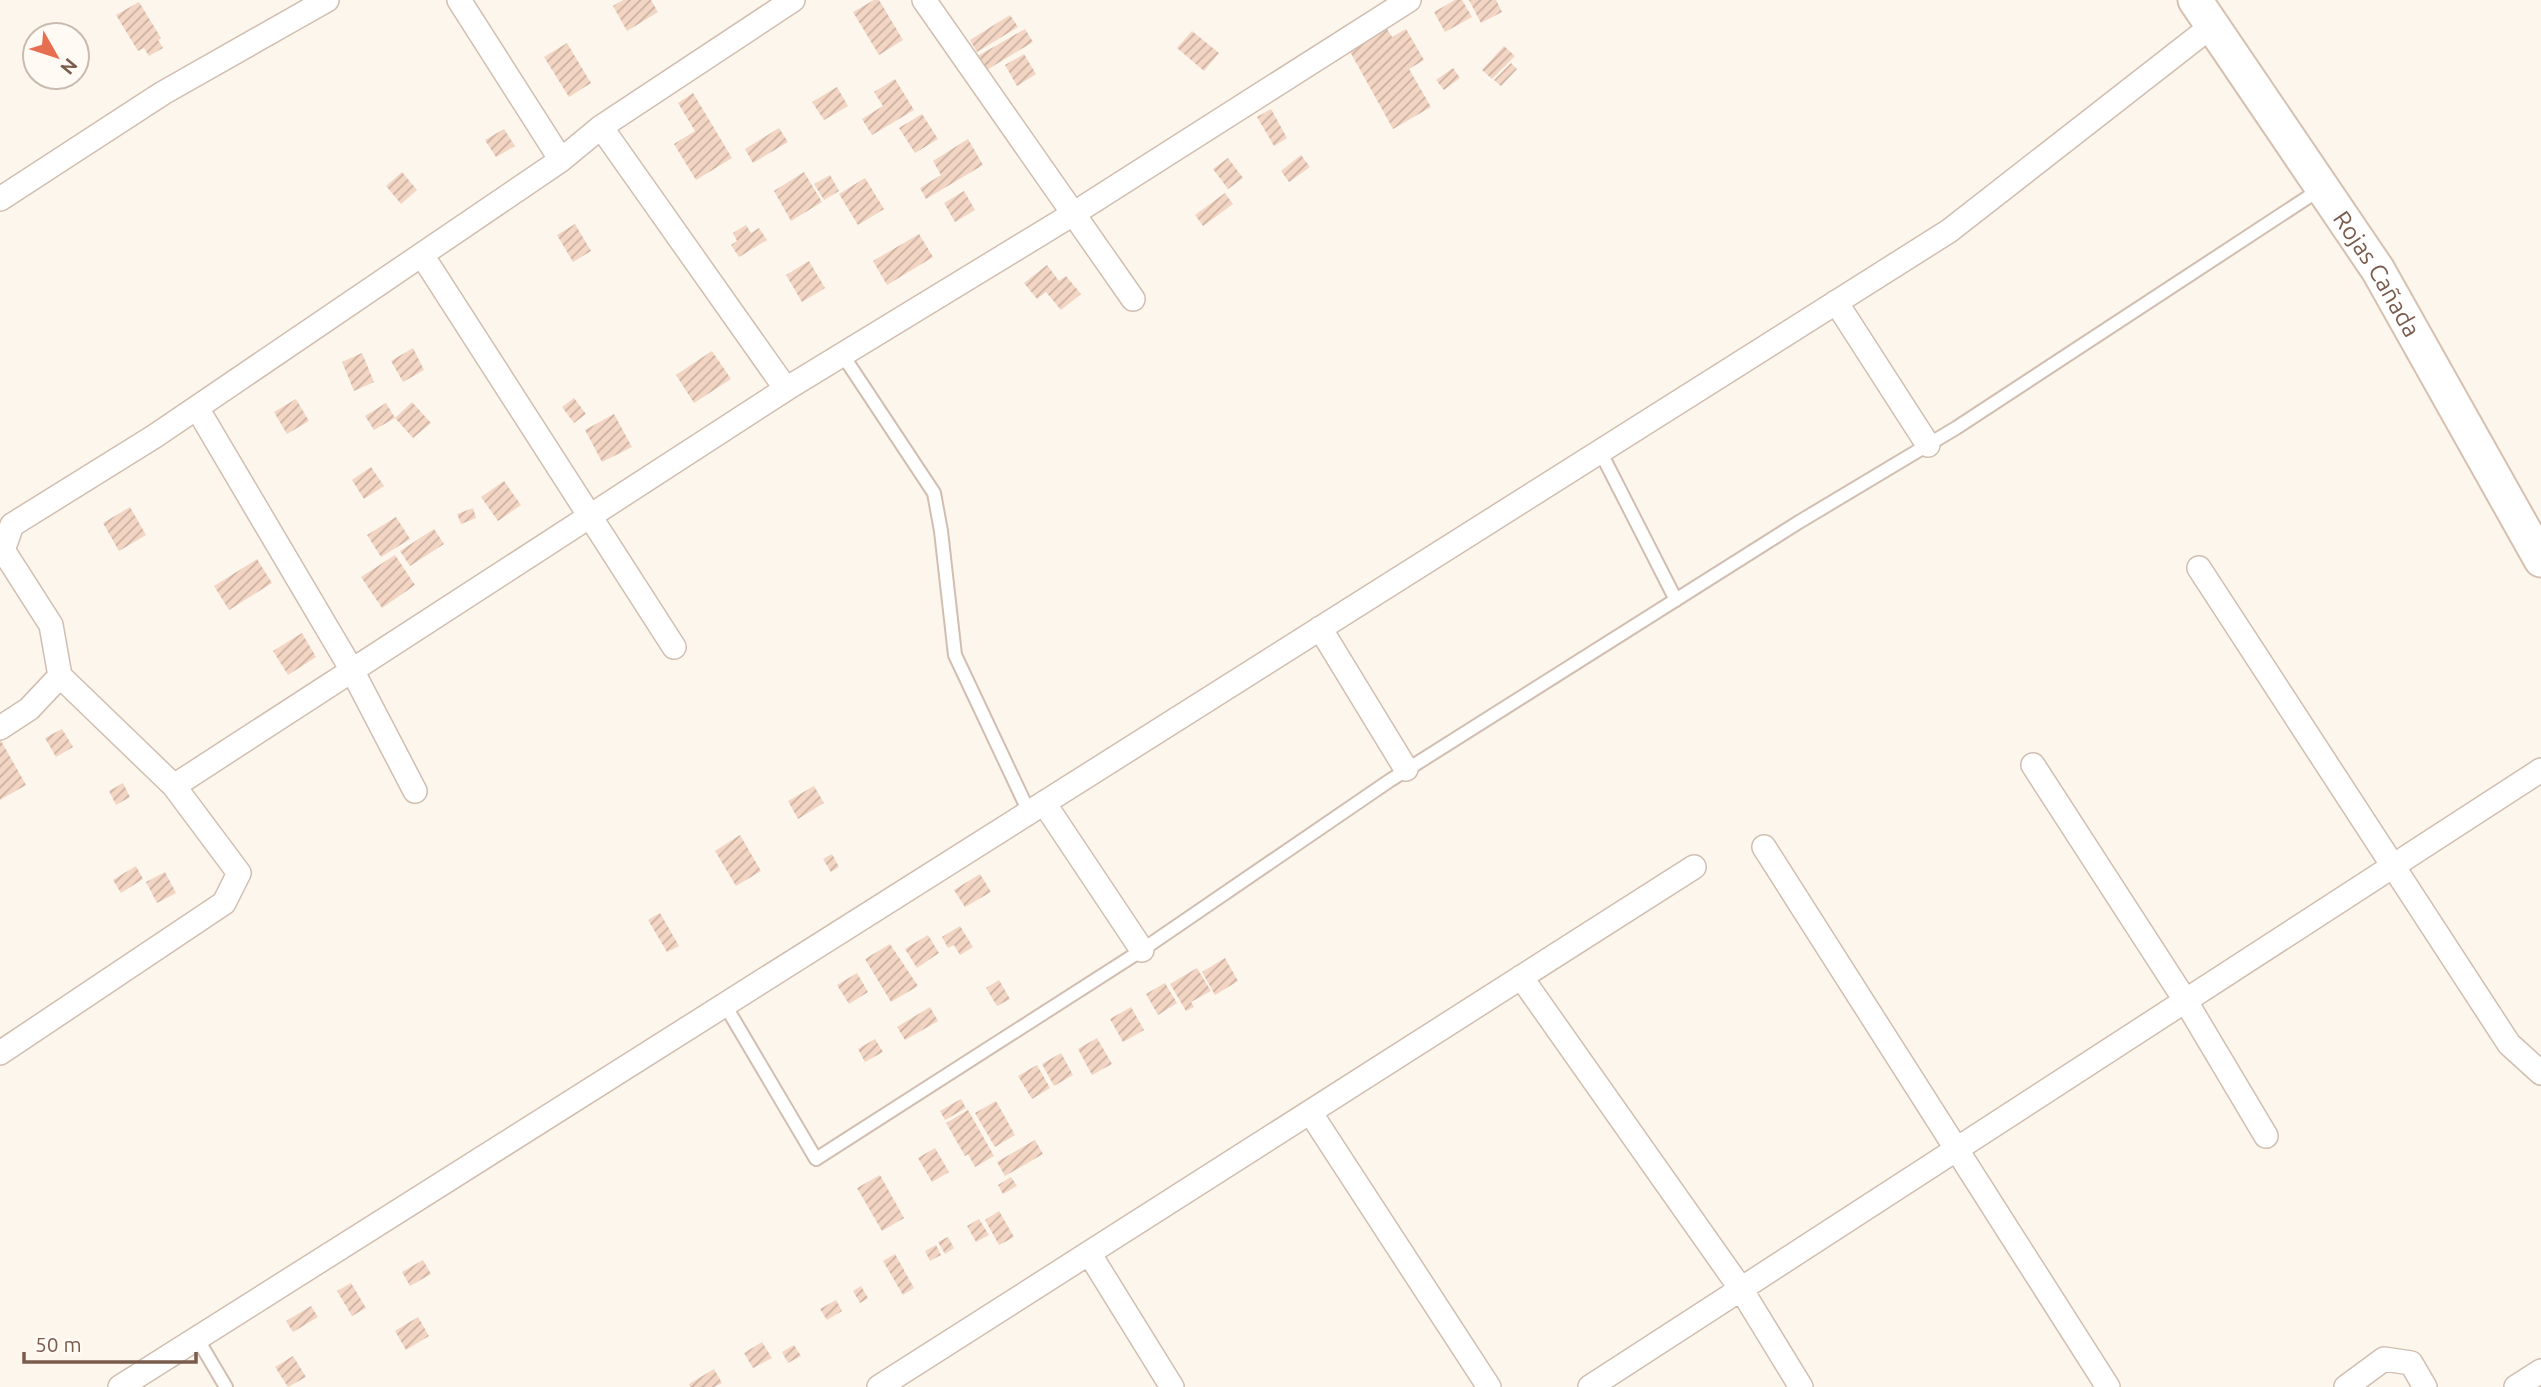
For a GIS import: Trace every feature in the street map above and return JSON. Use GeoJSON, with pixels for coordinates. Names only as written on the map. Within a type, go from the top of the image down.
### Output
{"type":"FeatureCollection","features":[{"type":"Feature","properties":{"kind":"main road","name":"Rojas Cañada"},"geometry":{"type":"LineString","coordinates":[[2204,13],[2378,270],[2541,560]]}},
{"type":"Feature","properties":{"kind":"street"},"geometry":{"type":"LineString","coordinates":[[0,199],[163,93],[327,0]]}},
{"type":"Feature","properties":{"kind":"street"},"geometry":{"type":"LineString","coordinates":[[459,0],[561,160]]}},
{"type":"Feature","properties":{"kind":"street"},"geometry":{"type":"LineString","coordinates":[[0,1053],[225,903],[239,873],[174,786],[60,676],[51,625],[3,550],[6,519],[197,408],[561,160],[601,127],[793,0]]}},
{"type":"Feature","properties":{"kind":"street"},"geometry":{"type":"LineString","coordinates":[[924,0],[1133,299]]}},
{"type":"Feature","properties":{"kind":"street"},"geometry":{"type":"LineString","coordinates":[[174,786],[786,389],[1073,214],[1409,0]]}},
{"type":"Feature","properties":{"kind":"street"},"geometry":{"type":"LineString","coordinates":[[120,1387],[1949,231],[2204,13]]}},
{"type":"Feature","properties":{"kind":"street"},"geometry":{"type":"LineString","coordinates":[[601,127],[786,389]]}},
{"type":"Feature","properties":{"kind":"street"},"geometry":{"type":"LineString","coordinates":[[422,255],[674,648]]}},
{"type":"Feature","properties":{"kind":"street"},"geometry":{"type":"LineString","coordinates":[[1836,302],[1928,445]]}},
{"type":"Feature","properties":{"kind":"street"},"geometry":{"type":"LineString","coordinates":[[197,408],[353,672],[415,791]]}},
{"type":"Feature","properties":{"kind":"street"},"geometry":{"type":"LineString","coordinates":[[2199,568],[2509,1044],[2541,1073]]}},
{"type":"Feature","properties":{"kind":"street"},"geometry":{"type":"LineString","coordinates":[[1320,628],[1406,769]]}},
{"type":"Feature","properties":{"kind":"street"},"geometry":{"type":"LineString","coordinates":[[0,728],[29,709],[60,676]]}},
{"type":"Feature","properties":{"kind":"street"},"geometry":{"type":"LineString","coordinates":[[2033,765],[2185,1000],[2266,1136]]}},
{"type":"Feature","properties":{"kind":"street"},"geometry":{"type":"LineString","coordinates":[[1590,1387],[2541,770]]}},
{"type":"Feature","properties":{"kind":"street"},"geometry":{"type":"LineString","coordinates":[[1036,807],[1142,950]]}},
{"type":"Feature","properties":{"kind":"street"},"geometry":{"type":"LineString","coordinates":[[1764,847],[2108,1387]]}},
{"type":"Feature","properties":{"kind":"street"},"geometry":{"type":"LineString","coordinates":[[879,1387],[1694,867]]}},
{"type":"Feature","properties":{"kind":"street"},"geometry":{"type":"LineString","coordinates":[[1521,977],[1741,1289],[1801,1387]]}},
{"type":"Feature","properties":{"kind":"street"},"geometry":{"type":"LineString","coordinates":[[1310,1112],[1489,1387]]}},
{"type":"Feature","properties":{"kind":"street"},"geometry":{"type":"LineString","coordinates":[[1089,1253],[1172,1387]]}},
{"type":"Feature","properties":{"kind":"street"},"geometry":{"type":"LineString","coordinates":[[2346,1387],[2384,1360],[2411,1363],[2425,1387]]}},
{"type":"Feature","properties":{"kind":"street"},"geometry":{"type":"LineString","coordinates":[[2516,1387],[2541,1371]]}},
{"type":"Feature","properties":{"kind":"lane"},"geometry":{"type":"LineString","coordinates":[[725,1004],[816,1159],[1142,950],[1406,769],[1928,445],[2322,187]]}},
{"type":"Feature","properties":{"kind":"lane"},"geometry":{"type":"LineString","coordinates":[[842,354],[934,493],[955,655],[1036,807]]}},
{"type":"Feature","properties":{"kind":"lane"},"geometry":{"type":"LineString","coordinates":[[1600,451],[1676,600]]}},
{"type":"Feature","properties":{"kind":"lane"},"geometry":{"type":"LineString","coordinates":[[197,1338],[226,1387]]}},
{"type":"Feature","properties":{"kind":"building"},"geometry":{"type":"Polygon","coordinates":[[[623,0],[651,0],[658,12],[627,31],[613,6],[623,0]]]}},
{"type":"Feature","properties":{"kind":"building"},"geometry":{"type":"Polygon","coordinates":[[[879,0],[903,40],[879,55],[853,12],[879,0]]]}},
{"type":"Feature","properties":{"kind":"building"},"geometry":{"type":"Polygon","coordinates":[[[1455,0],[1462,0],[1472,17],[1445,32],[1434,12],[1455,0]]]}},
{"type":"Feature","properties":{"kind":"building"},"geometry":{"type":"Polygon","coordinates":[[[1469,0],[1496,0],[1502,12],[1481,23],[1469,0]]]}},
{"type":"Feature","properties":{"kind":"building"},"geometry":{"type":"Polygon","coordinates":[[[139,2],[161,38],[158,40],[163,48],[149,56],[144,48],[138,51],[116,15],[139,2]]]}},
{"type":"Feature","properties":{"kind":"building"},"geometry":{"type":"Polygon","coordinates":[[[1010,15],[1018,27],[977,52],[970,40],[1010,15]]]}},
{"type":"Feature","properties":{"kind":"building"},"geometry":{"type":"Polygon","coordinates":[[[1384,24],[1392,37],[1406,29],[1424,60],[1409,69],[1431,107],[1393,129],[1348,48],[1384,24]]]}},
{"type":"Feature","properties":{"kind":"building"},"geometry":{"type":"Polygon","coordinates":[[[1025,29],[1033,42],[985,71],[976,57],[1025,29]]]}},
{"type":"Feature","properties":{"kind":"building"},"geometry":{"type":"Polygon","coordinates":[[[1192,31],[1219,53],[1204,71],[1177,48],[1192,31]]]}},
{"type":"Feature","properties":{"kind":"building"},"geometry":{"type":"Polygon","coordinates":[[[567,43],[591,83],[569,97],[544,57],[567,43]]]}},
{"type":"Feature","properties":{"kind":"building"},"geometry":{"type":"Polygon","coordinates":[[[1504,46],[1515,56],[1492,79],[1482,70],[1504,46]]]}},
{"type":"Feature","properties":{"kind":"building"},"geometry":{"type":"Polygon","coordinates":[[[1024,54],[1036,74],[1017,86],[1005,65],[1024,54]]]}},
{"type":"Feature","properties":{"kind":"building"},"geometry":{"type":"Polygon","coordinates":[[[1511,63],[1517,69],[1501,86],[1494,80],[1511,63]]]}},
{"type":"Feature","properties":{"kind":"building"},"geometry":{"type":"Polygon","coordinates":[[[1453,68],[1460,78],[1444,90],[1436,80],[1453,68]]]}},
{"type":"Feature","properties":{"kind":"building"},"geometry":{"type":"Polygon","coordinates":[[[895,79],[914,110],[872,135],[862,119],[883,106],[874,92],[895,79]]]}},
{"type":"Feature","properties":{"kind":"building"},"geometry":{"type":"Polygon","coordinates":[[[837,87],[848,106],[824,120],[812,102],[837,87]]]}},
{"type":"Feature","properties":{"kind":"building"},"geometry":{"type":"Polygon","coordinates":[[[693,93],[732,158],[696,180],[674,144],[695,131],[678,103],[693,93]]]}},
{"type":"Feature","properties":{"kind":"building"},"geometry":{"type":"Polygon","coordinates":[[[1271,109],[1287,138],[1274,146],[1257,117],[1271,109]]]}},
{"type":"Feature","properties":{"kind":"building"},"geometry":{"type":"Polygon","coordinates":[[[922,114],[938,139],[915,153],[899,128],[922,114]]]}},
{"type":"Feature","properties":{"kind":"building"},"geometry":{"type":"Polygon","coordinates":[[[779,128],[788,142],[753,163],[745,149],[779,128]]]}},
{"type":"Feature","properties":{"kind":"building"},"geometry":{"type":"Polygon","coordinates":[[[504,129],[515,146],[496,157],[485,140],[504,129]]]}},
{"type":"Feature","properties":{"kind":"building"},"geometry":{"type":"Polygon","coordinates":[[[968,139],[983,165],[926,199],[920,188],[941,175],[933,161],[968,139]]]}},
{"type":"Feature","properties":{"kind":"building"},"geometry":{"type":"Polygon","coordinates":[[[1301,155],[1310,167],[1289,182],[1281,171],[1301,155]]]}},
{"type":"Feature","properties":{"kind":"building"},"geometry":{"type":"Polygon","coordinates":[[[1228,158],[1243,178],[1228,189],[1213,169],[1228,158]]]}},
{"type":"Feature","properties":{"kind":"building"},"geometry":{"type":"Polygon","coordinates":[[[402,172],[417,190],[401,204],[386,186],[402,172]]]}},
{"type":"Feature","properties":{"kind":"building"},"geometry":{"type":"Polygon","coordinates":[[[804,172],[822,202],[791,221],[774,191],[804,172]]]}},
{"type":"Feature","properties":{"kind":"building"},"geometry":{"type":"Polygon","coordinates":[[[830,175],[839,191],[824,200],[814,184],[830,175]]]}},
{"type":"Feature","properties":{"kind":"building"},"geometry":{"type":"Polygon","coordinates":[[[865,178],[884,209],[858,225],[839,194],[865,178]]]}},
{"type":"Feature","properties":{"kind":"building"},"geometry":{"type":"Polygon","coordinates":[[[964,191],[975,210],[955,222],[944,203],[964,191]]]}},
{"type":"Feature","properties":{"kind":"building"},"geometry":{"type":"Polygon","coordinates":[[[1225,193],[1233,204],[1203,226],[1195,215],[1225,193]]]}},
{"type":"Feature","properties":{"kind":"building"},"geometry":{"type":"Polygon","coordinates":[[[575,224],[591,251],[573,262],[557,235],[575,224]]]}},
{"type":"Feature","properties":{"kind":"building"},"geometry":{"type":"Polygon","coordinates":[[[746,225],[751,233],[759,228],[767,240],[739,257],[731,245],[737,241],[733,233],[746,225]]]}},
{"type":"Feature","properties":{"kind":"building"},"geometry":{"type":"Polygon","coordinates":[[[919,234],[933,257],[887,285],[873,261],[919,234]]]}},
{"type":"Feature","properties":{"kind":"building"},"geometry":{"type":"Polygon","coordinates":[[[809,261],[825,288],[802,302],[786,275],[809,261]]]}},
{"type":"Feature","properties":{"kind":"building"},"geometry":{"type":"Polygon","coordinates":[[[1047,265],[1059,281],[1066,276],[1081,294],[1061,310],[1046,292],[1037,299],[1024,283],[1047,265]]]}},
{"type":"Feature","properties":{"kind":"building"},"geometry":{"type":"Polygon","coordinates":[[[413,348],[424,370],[403,382],[391,361],[413,348]]]}},
{"type":"Feature","properties":{"kind":"building"},"geometry":{"type":"Polygon","coordinates":[[[712,351],[731,379],[694,403],[676,375],[712,351]]]}},
{"type":"Feature","properties":{"kind":"building"},"geometry":{"type":"Polygon","coordinates":[[[362,353],[374,382],[354,391],[342,362],[362,353]]]}},
{"type":"Feature","properties":{"kind":"building"},"geometry":{"type":"Polygon","coordinates":[[[574,398],[586,414],[574,423],[562,407],[574,398]]]}},
{"type":"Feature","properties":{"kind":"building"},"geometry":{"type":"Polygon","coordinates":[[[296,399],[309,421],[287,434],[274,412],[296,399]]]}},
{"type":"Feature","properties":{"kind":"building"},"geometry":{"type":"Polygon","coordinates":[[[412,402],[431,423],[413,438],[395,418],[412,402]]]}},
{"type":"Feature","properties":{"kind":"building"},"geometry":{"type":"Polygon","coordinates":[[[386,403],[395,418],[374,430],[365,416],[386,403]]]}},
{"type":"Feature","properties":{"kind":"building"},"geometry":{"type":"Polygon","coordinates":[[[614,414],[632,447],[602,462],[585,430],[614,414]]]}},
{"type":"Feature","properties":{"kind":"building"},"geometry":{"type":"Polygon","coordinates":[[[371,467],[384,486],[364,499],[352,480],[371,467]]]}},
{"type":"Feature","properties":{"kind":"building"},"geometry":{"type":"Polygon","coordinates":[[[504,481],[521,505],[498,521],[481,497],[504,481]]]}},
{"type":"Feature","properties":{"kind":"building"},"geometry":{"type":"Polygon","coordinates":[[[130,507],[146,535],[119,551],[103,523],[130,507]]]}},
{"type":"Feature","properties":{"kind":"building"},"geometry":{"type":"Polygon","coordinates":[[[473,508],[476,518],[461,524],[457,514],[473,508]]]}},
{"type":"Feature","properties":{"kind":"building"},"geometry":{"type":"Polygon","coordinates":[[[396,517],[410,539],[381,557],[367,535],[396,517]]]}},
{"type":"Feature","properties":{"kind":"building"},"geometry":{"type":"Polygon","coordinates":[[[434,529],[444,544],[410,566],[400,551],[434,529]]]}},
{"type":"Feature","properties":{"kind":"building"},"geometry":{"type":"Polygon","coordinates":[[[395,555],[415,585],[382,608],[361,577],[395,555]]]}},
{"type":"Feature","properties":{"kind":"building"},"geometry":{"type":"Polygon","coordinates":[[[257,559],[272,583],[229,610],[214,586],[257,559]]]}},
{"type":"Feature","properties":{"kind":"building"},"geometry":{"type":"Polygon","coordinates":[[[302,633],[316,657],[288,675],[273,651],[302,633]]]}},
{"type":"Feature","properties":{"kind":"building"},"geometry":{"type":"Polygon","coordinates":[[[62,729],[73,747],[56,757],[45,738],[62,729]]]}},
{"type":"Feature","properties":{"kind":"building"},"geometry":{"type":"Polygon","coordinates":[[[0,739],[26,785],[0,800],[0,739]]]}},
{"type":"Feature","properties":{"kind":"building"},"geometry":{"type":"Polygon","coordinates":[[[123,783],[130,797],[116,805],[109,791],[123,783]]]}},
{"type":"Feature","properties":{"kind":"building"},"geometry":{"type":"Polygon","coordinates":[[[814,786],[824,803],[798,819],[788,801],[814,786]]]}},
{"type":"Feature","properties":{"kind":"building"},"geometry":{"type":"Polygon","coordinates":[[[740,835],[761,871],[736,886],[715,851],[740,835]]]}},
{"type":"Feature","properties":{"kind":"building"},"geometry":{"type":"Polygon","coordinates":[[[832,854],[839,867],[831,872],[823,859],[832,854]]]}},
{"type":"Feature","properties":{"kind":"building"},"geometry":{"type":"Polygon","coordinates":[[[136,866],[143,879],[121,893],[113,880],[136,866]]]}},
{"type":"Feature","properties":{"kind":"building"},"geometry":{"type":"Polygon","coordinates":[[[165,872],[176,893],[157,903],[146,882],[165,872]]]}},
{"type":"Feature","properties":{"kind":"building"},"geometry":{"type":"Polygon","coordinates":[[[980,874],[991,892],[965,907],[954,890],[980,874]]]}},
{"type":"Feature","properties":{"kind":"building"},"geometry":{"type":"Polygon","coordinates":[[[660,913],[679,946],[667,952],[648,920],[660,913]]]}},
{"type":"Feature","properties":{"kind":"building"},"geometry":{"type":"Polygon","coordinates":[[[960,926],[973,947],[960,955],[954,945],[948,948],[942,937],[960,926]]]}},
{"type":"Feature","properties":{"kind":"building"},"geometry":{"type":"Polygon","coordinates":[[[928,935],[939,953],[917,968],[905,949],[928,935]]]}},
{"type":"Feature","properties":{"kind":"building"},"geometry":{"type":"Polygon","coordinates":[[[890,944],[918,986],[891,1002],[865,959],[890,944]]]}},
{"type":"Feature","properties":{"kind":"building"},"geometry":{"type":"Polygon","coordinates":[[[1225,958],[1238,981],[1215,995],[1202,972],[1225,958]]]}},
{"type":"Feature","properties":{"kind":"building"},"geometry":{"type":"Polygon","coordinates":[[[1197,968],[1211,991],[1191,1002],[1194,1007],[1186,1011],[1170,984],[1197,968]]]}},
{"type":"Feature","properties":{"kind":"building"},"geometry":{"type":"Polygon","coordinates":[[[857,973],[868,992],[849,1004],[837,985],[857,973]]]}},
{"type":"Feature","properties":{"kind":"building"},"geometry":{"type":"Polygon","coordinates":[[[999,980],[1010,999],[997,1006],[986,988],[999,980]]]}},
{"type":"Feature","properties":{"kind":"building"},"geometry":{"type":"Polygon","coordinates":[[[1165,983],[1177,1003],[1158,1015],[1146,994],[1165,983]]]}},
{"type":"Feature","properties":{"kind":"building"},"geometry":{"type":"Polygon","coordinates":[[[930,1007],[938,1021],[905,1040],[897,1027],[930,1007]]]}},
{"type":"Feature","properties":{"kind":"building"},"geometry":{"type":"Polygon","coordinates":[[[1131,1007],[1144,1030],[1123,1042],[1110,1019],[1131,1007]]]}},
{"type":"Feature","properties":{"kind":"building"},"geometry":{"type":"Polygon","coordinates":[[[1097,1038],[1112,1064],[1092,1075],[1078,1049],[1097,1038]]]}},
{"type":"Feature","properties":{"kind":"building"},"geometry":{"type":"Polygon","coordinates":[[[875,1039],[883,1052],[865,1062],[858,1049],[875,1039]]]}},
{"type":"Feature","properties":{"kind":"building"},"geometry":{"type":"Polygon","coordinates":[[[1061,1053],[1073,1075],[1054,1086],[1042,1064],[1061,1053]]]}},
{"type":"Feature","properties":{"kind":"building"},"geometry":{"type":"Polygon","coordinates":[[[1037,1065],[1050,1088],[1032,1099],[1018,1076],[1037,1065]]]}},
{"type":"Feature","properties":{"kind":"building"},"geometry":{"type":"Polygon","coordinates":[[[961,1099],[966,1108],[945,1120],[940,1111],[961,1099]]]}},
{"type":"Feature","properties":{"kind":"building"},"geometry":{"type":"Polygon","coordinates":[[[996,1101],[1015,1135],[995,1147],[975,1113],[996,1101]]]}},
{"type":"Feature","properties":{"kind":"building"},"geometry":{"type":"Polygon","coordinates":[[[968,1110],[994,1156],[975,1167],[968,1154],[965,1156],[946,1123],[968,1110]]]}},
{"type":"Feature","properties":{"kind":"building"},"geometry":{"type":"Polygon","coordinates":[[[1035,1140],[1043,1154],[1005,1176],[997,1162],[1035,1140]]]}},
{"type":"Feature","properties":{"kind":"building"},"geometry":{"type":"Polygon","coordinates":[[[935,1148],[949,1172],[932,1182],[918,1158],[935,1148]]]}},
{"type":"Feature","properties":{"kind":"building"},"geometry":{"type":"Polygon","coordinates":[[[880,1175],[904,1218],[882,1231],[857,1188],[880,1175]]]}},
{"type":"Feature","properties":{"kind":"building"},"geometry":{"type":"Polygon","coordinates":[[[1011,1177],[1017,1186],[1003,1194],[998,1185],[1011,1177]]]}},
{"type":"Feature","properties":{"kind":"building"},"geometry":{"type":"Polygon","coordinates":[[[999,1211],[1014,1237],[999,1245],[985,1220],[999,1211]]]}},
{"type":"Feature","properties":{"kind":"building"},"geometry":{"type":"Polygon","coordinates":[[[979,1219],[989,1235],[976,1242],[967,1226],[979,1219]]]}},
{"type":"Feature","properties":{"kind":"building"},"geometry":{"type":"Polygon","coordinates":[[[948,1237],[954,1248],[945,1254],[938,1242],[948,1237]]]}},
{"type":"Feature","properties":{"kind":"building"},"geometry":{"type":"Polygon","coordinates":[[[936,1245],[941,1255],[930,1261],[925,1251],[936,1245]]]}},
{"type":"Feature","properties":{"kind":"building"},"geometry":{"type":"Polygon","coordinates":[[[895,1254],[914,1288],[903,1295],[883,1261],[895,1254]]]}},
{"type":"Feature","properties":{"kind":"building"},"geometry":{"type":"Polygon","coordinates":[[[423,1260],[431,1274],[410,1286],[402,1272],[423,1260]]]}},
{"type":"Feature","properties":{"kind":"building"},"geometry":{"type":"Polygon","coordinates":[[[351,1283],[366,1308],[352,1316],[337,1291],[351,1283]]]}},
{"type":"Feature","properties":{"kind":"building"},"geometry":{"type":"Polygon","coordinates":[[[861,1286],[868,1298],[860,1303],[853,1291],[861,1286]]]}},
{"type":"Feature","properties":{"kind":"building"},"geometry":{"type":"Polygon","coordinates":[[[836,1300],[842,1311],[827,1320],[820,1309],[836,1300]]]}},
{"type":"Feature","properties":{"kind":"building"},"geometry":{"type":"Polygon","coordinates":[[[311,1306],[318,1317],[293,1332],[286,1321],[311,1306]]]}},
{"type":"Feature","properties":{"kind":"building"},"geometry":{"type":"Polygon","coordinates":[[[418,1317],[429,1336],[406,1350],[395,1331],[418,1317]]]}},
{"type":"Feature","properties":{"kind":"building"},"geometry":{"type":"Polygon","coordinates":[[[762,1342],[772,1358],[753,1368],[744,1353],[762,1342]]]}},
{"type":"Feature","properties":{"kind":"building"},"geometry":{"type":"Polygon","coordinates":[[[794,1345],[801,1356],[788,1363],[782,1352],[794,1345]]]}},
{"type":"Feature","properties":{"kind":"building"},"geometry":{"type":"Polygon","coordinates":[[[293,1356],[306,1377],[288,1387],[275,1367],[293,1356]]]}},
{"type":"Feature","properties":{"kind":"building"},"geometry":{"type":"Polygon","coordinates":[[[714,1369],[722,1383],[714,1387],[690,1387],[689,1384],[714,1369]]]}}]}
